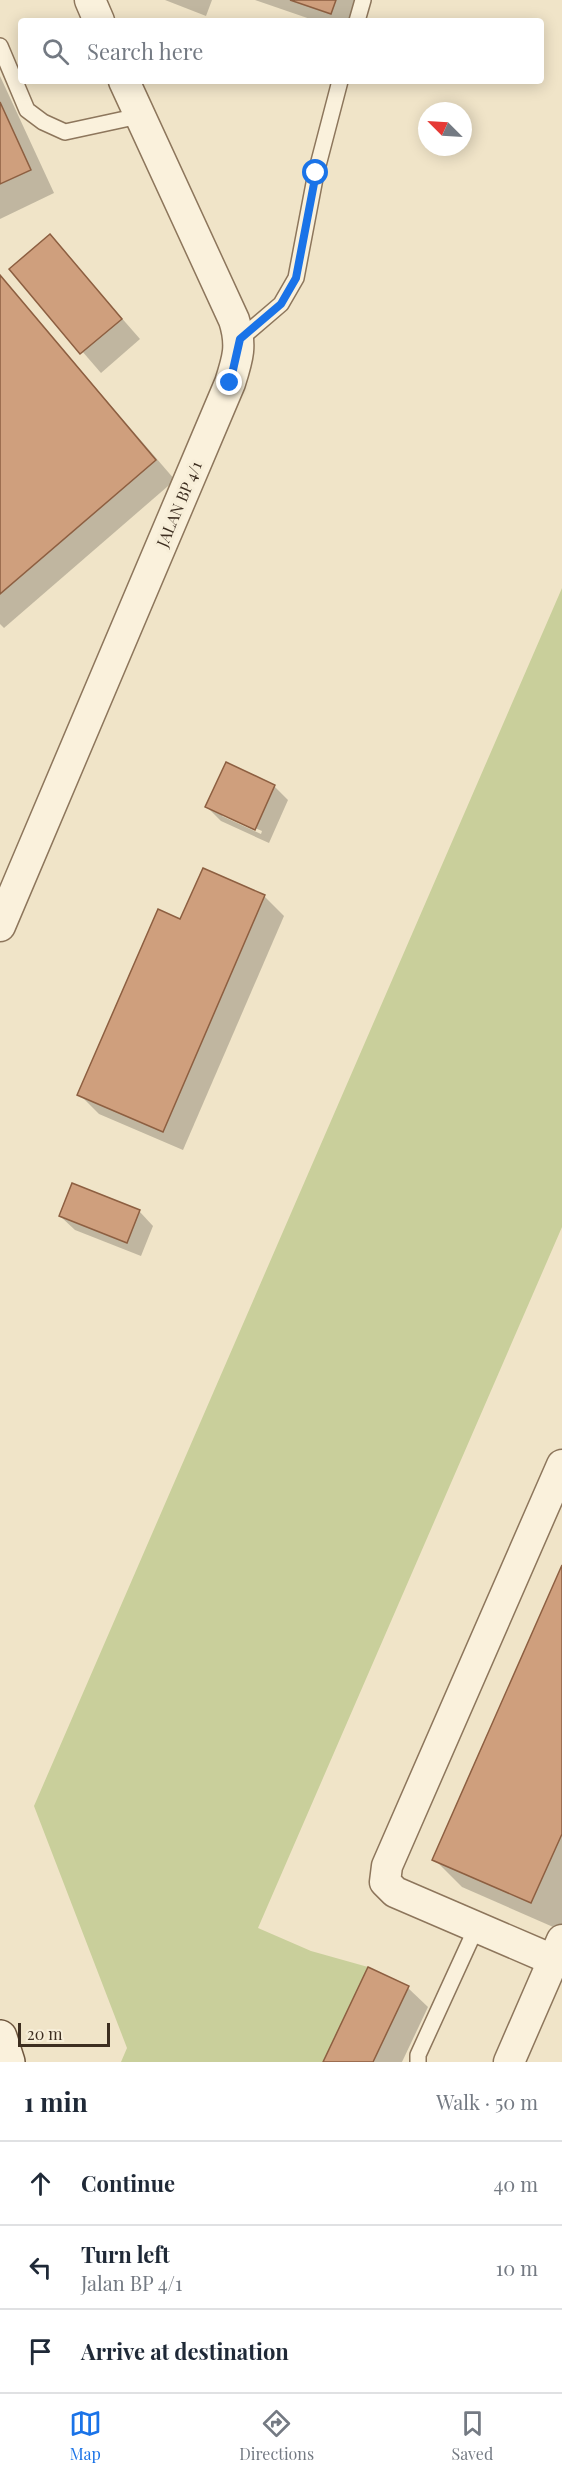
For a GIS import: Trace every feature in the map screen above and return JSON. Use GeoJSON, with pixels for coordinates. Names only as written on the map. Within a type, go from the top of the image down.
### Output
{"type":"FeatureCollection","features":[{"type":"Feature","properties":{"kind":"main road"},"geometry":{"type":"LineString","coordinates":[[0,2037],[8,2062]]}},
{"type":"Feature","properties":{"kind":"street"},"geometry":{"type":"LineString","coordinates":[[90,0],[98,18]]}},
{"type":"Feature","properties":{"kind":"street"},"geometry":{"type":"LineString","coordinates":[[125,84],[234,320],[240,339]]}},
{"type":"Feature","properties":{"kind":"street","name":"JALAN BP 4/1"},"geometry":{"type":"LineString","coordinates":[[0,926],[230,383],[240,339]]}},
{"type":"Feature","properties":{"kind":"street"},"geometry":{"type":"LineString","coordinates":[[509,2062],[558,1950],[477,1926],[395,1892],[385,1882],[387,1866],[562,1465]]}},
{"type":"Feature","properties":{"kind":"lane"},"geometry":{"type":"LineString","coordinates":[[358,18],[363,0]]}},
{"type":"Feature","properties":{"kind":"lane"},"geometry":{"type":"LineString","coordinates":[[0,46],[27,110],[43,122],[65,132],[139,116]]}},
{"type":"Feature","properties":{"kind":"lane"},"geometry":{"type":"LineString","coordinates":[[240,339],[281,304],[296,278],[316,173],[339,84]]}},
{"type":"Feature","properties":{"kind":"lane"},"geometry":{"type":"LineString","coordinates":[[418,2062],[418,2055],[477,1926]]}},
{"type":"Feature","properties":{"kind":"green space"},"geometry":{"type":"Polygon","coordinates":[[[562,588],[562,1227],[258,1928],[311,1951],[368,1967],[323,2062],[121,2062],[127,2048],[34,1806],[562,588]]]}},
{"type":"Feature","properties":{"kind":"building"},"geometry":{"type":"Polygon","coordinates":[[[290,0],[336,0],[331,14],[290,0]]]}},
{"type":"Feature","properties":{"kind":"building"},"geometry":{"type":"Polygon","coordinates":[[[0,102],[31,170],[0,184],[0,102]]]}},
{"type":"Feature","properties":{"kind":"building"},"geometry":{"type":"Polygon","coordinates":[[[50,234],[122,319],[80,354],[9,269],[50,234]]]}},
{"type":"Feature","properties":{"kind":"building"},"geometry":{"type":"Polygon","coordinates":[[[0,275],[156,460],[0,594],[0,275]]]}},
{"type":"Feature","properties":{"kind":"building"},"geometry":{"type":"Polygon","coordinates":[[[226,762],[275,785],[255,830],[205,807],[226,762]]]}},
{"type":"Feature","properties":{"kind":"building"},"geometry":{"type":"Polygon","coordinates":[[[203,868],[265,895],[163,1132],[77,1095],[158,909],[180,919],[203,868]]]}},
{"type":"Feature","properties":{"kind":"building"},"geometry":{"type":"Polygon","coordinates":[[[72,1183],[140,1210],[127,1243],[59,1216],[72,1183]]]}},
{"type":"Feature","properties":{"kind":"building"},"geometry":{"type":"Polygon","coordinates":[[[562,1565],[562,1834],[531,1903],[432,1860],[562,1565]]]}},
{"type":"Feature","properties":{"kind":"building"},"geometry":{"type":"Polygon","coordinates":[[[368,1967],[409,1986],[373,2062],[323,2062],[368,1967]]]}},
{"type":"Feature","properties":{"kind":"route"},"geometry":{"type":"LineString","coordinates":[[230,383],[238,357],[240,339],[281,304],[296,278],[316,173]]}}]}
